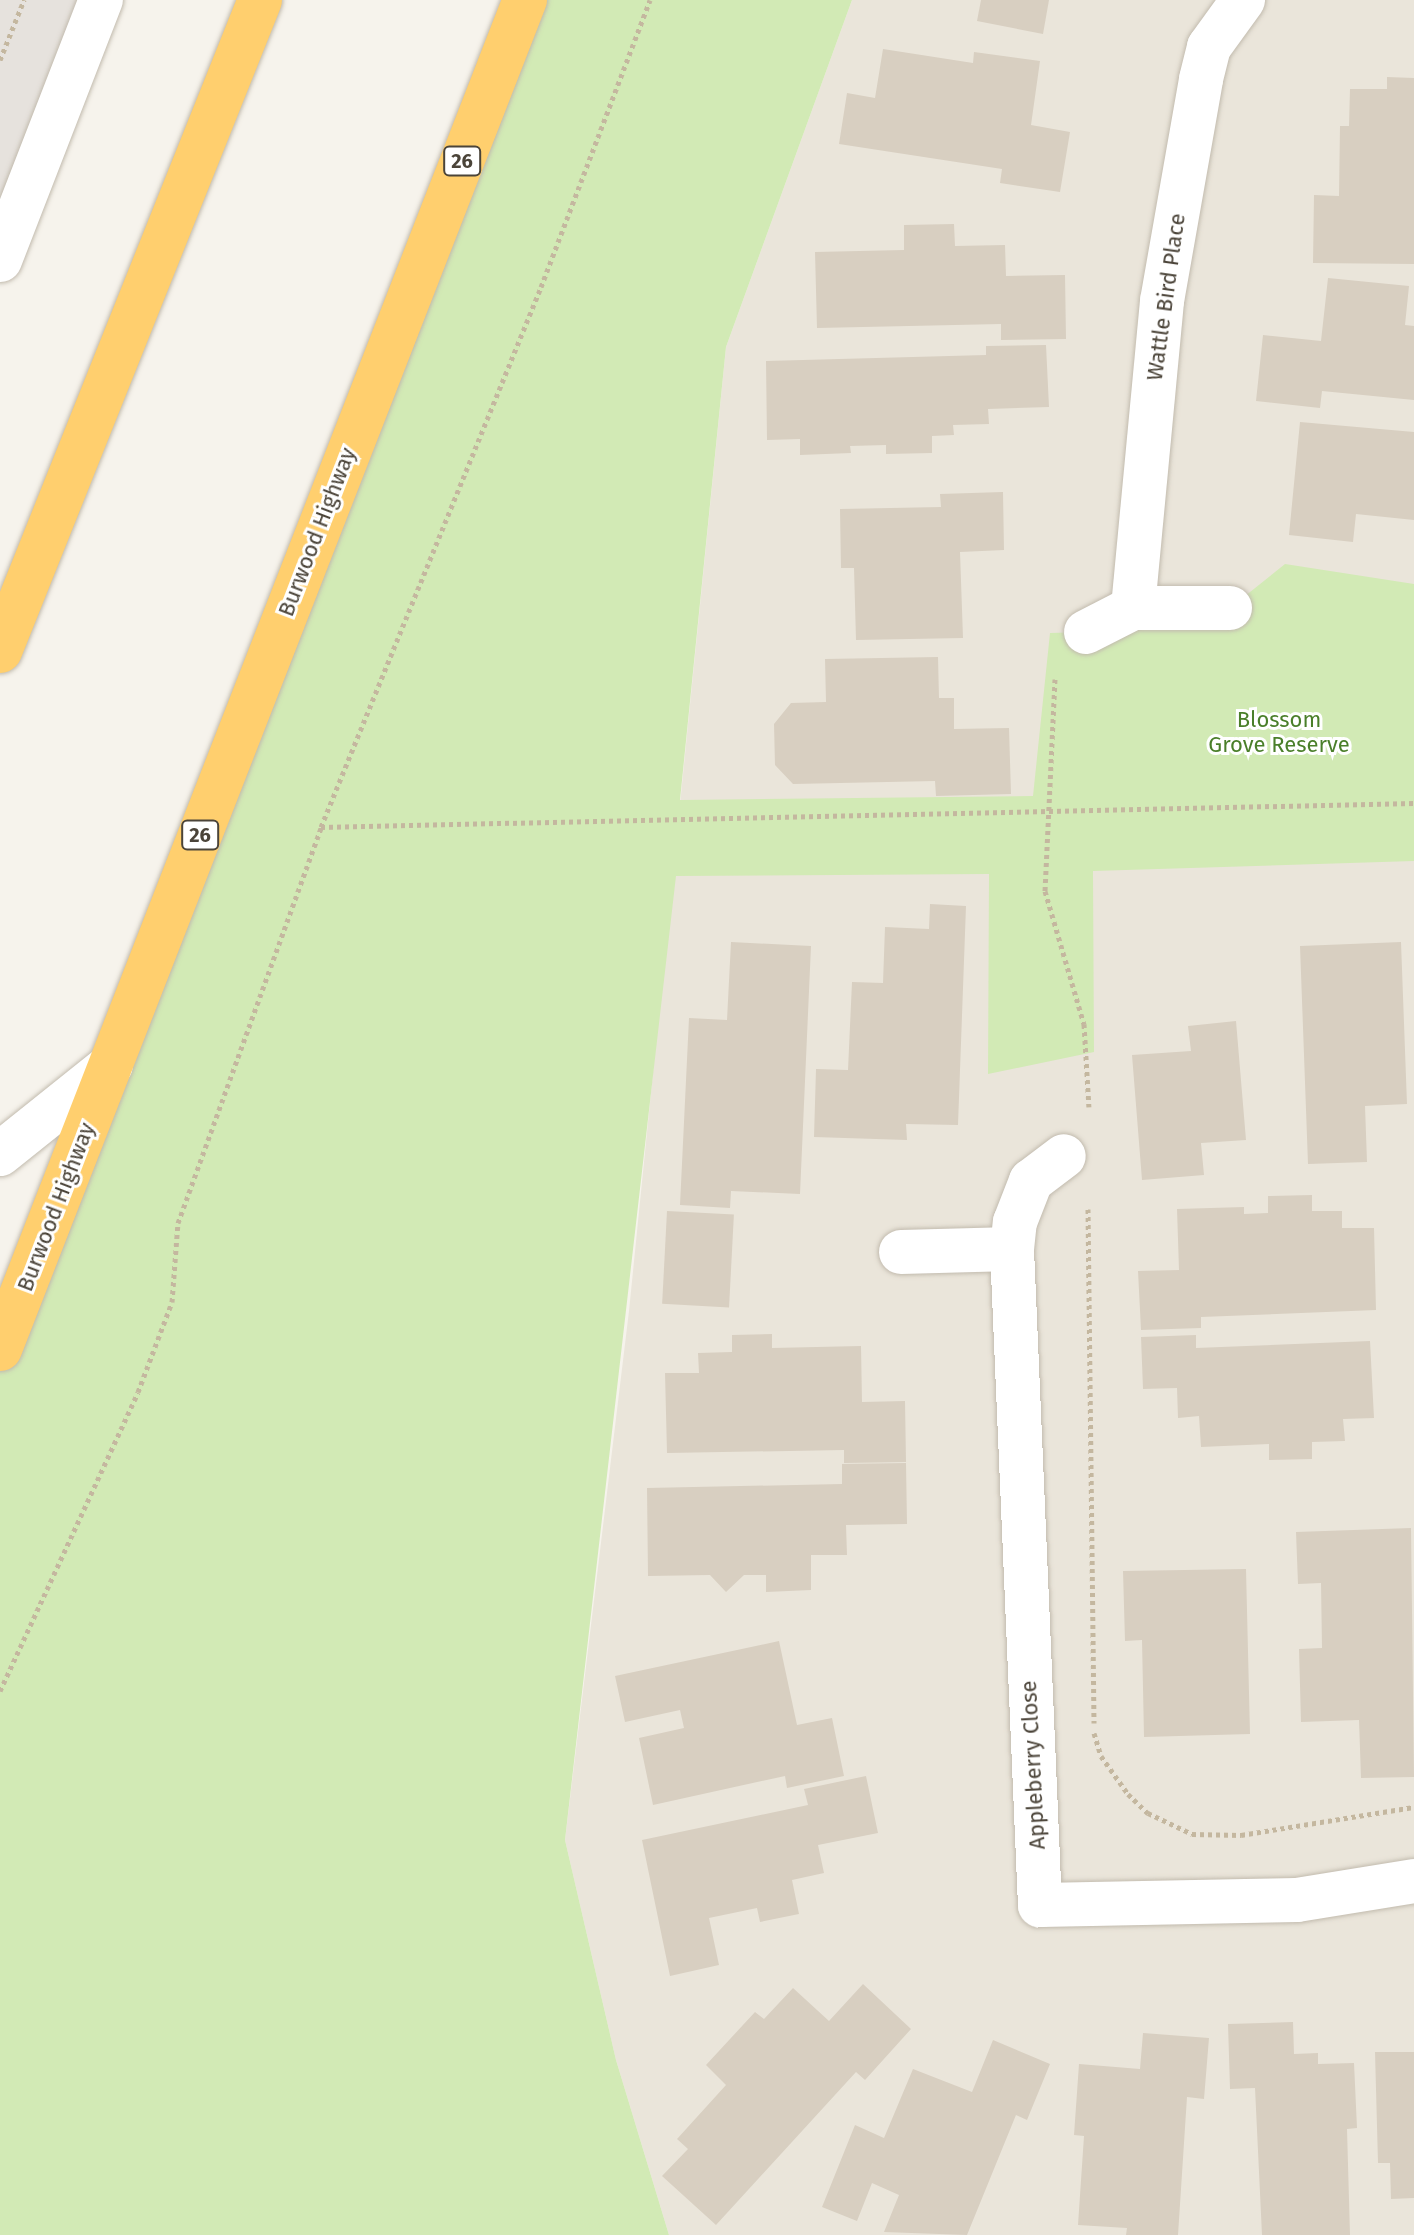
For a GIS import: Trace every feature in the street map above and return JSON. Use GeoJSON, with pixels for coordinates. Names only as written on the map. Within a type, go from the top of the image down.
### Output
{"type":"FeatureCollection","features":[{"type":"Feature","properties":{"kind":"highway"},"geometry":{"type":"LineString","coordinates":[[0,651],[260,0]]}},
{"type":"Feature","properties":{"kind":"highway","name":"Burwood Highway"},"geometry":{"type":"LineString","coordinates":[[0,1349],[525,0]]}},
{"type":"Feature","properties":{"kind":"street"},"geometry":{"type":"LineString","coordinates":[[0,260],[101,0]]}},
{"type":"Feature","properties":{"kind":"street","name":"Wattle Bird Place"},"geometry":{"type":"LineString","coordinates":[[1133,608],[1158,331],[1201,79],[1209,47],[1243,0]]}},
{"type":"Feature","properties":{"kind":"street"},"geometry":{"type":"LineString","coordinates":[[1086,632],[1133,608],[1230,608]]}},
{"type":"Feature","properties":{"kind":"street","name":"Burwood Highway"},"geometry":{"type":"LineString","coordinates":[[0,1154],[111,1065]]}},
{"type":"Feature","properties":{"kind":"street","name":"Appleberry Close"},"geometry":{"type":"LineString","coordinates":[[1064,1156],[1031,1181],[1018,1211],[1012,1249],[1040,1905],[1297,1900],[1414,1881]]}},
{"type":"Feature","properties":{"kind":"street"},"geometry":{"type":"LineString","coordinates":[[901,1252],[1012,1249]]}},
{"type":"Feature","properties":{"kind":"path"},"geometry":{"type":"LineString","coordinates":[[0,60],[24,0]]}},
{"type":"Feature","properties":{"kind":"path"},"geometry":{"type":"LineString","coordinates":[[0,1691],[138,1392],[172,1302],[178,1223],[321,827],[535,302],[650,0]]}},
{"type":"Feature","properties":{"kind":"path"},"geometry":{"type":"LineString","coordinates":[[1086,632],[1061,660],[1056,676],[1046,811],[1045,891],[1084,1024],[1089,1112]]}},
{"type":"Feature","properties":{"kind":"path"},"geometry":{"type":"LineString","coordinates":[[321,827],[1414,803]]}},
{"type":"Feature","properties":{"kind":"path"},"geometry":{"type":"LineString","coordinates":[[1088,1200],[1094,1735],[1101,1756],[1148,1813],[1192,1834],[1253,1834],[1414,1807]]}},
{"type":"Feature","properties":{"kind":"shaded area"},"geometry":{"type":"Polygon","coordinates":[[[0,0],[101,0],[0,260],[0,0]]]}},
{"type":"Feature","properties":{"kind":"shaded area"},"geometry":{"type":"Polygon","coordinates":[[[852,0],[1414,0],[1414,2235],[669,2235],[616,2060],[565,1840],[629,1311],[726,347],[852,0]]]}},
{"type":"Feature","properties":{"kind":"green space","name":"Blossom Grove Reserve"},"geometry":{"type":"Polygon","coordinates":[[[525,0],[852,0],[726,347],[680,800],[1033,796],[1050,633],[1086,632],[1230,608],[1285,564],[1414,584],[1414,861],[1093,871],[1094,1052],[988,1074],[989,874],[676,876],[565,1840],[616,2060],[669,2235],[0,2235],[0,1349],[525,0]]]}},
{"type":"Feature","properties":{"kind":"building"},"geometry":{"type":"Polygon","coordinates":[[[981,0],[1049,0],[1043,34],[977,21],[981,0]]]}},
{"type":"Feature","properties":{"kind":"building"},"geometry":{"type":"Polygon","coordinates":[[[883,49],[973,63],[974,52],[1040,61],[1031,125],[1070,132],[1060,192],[1000,183],[1002,169],[839,144],[847,93],[875,98],[883,49]]]}},
{"type":"Feature","properties":{"kind":"building"},"geometry":{"type":"Polygon","coordinates":[[[1387,77],[1414,78],[1414,264],[1313,263],[1314,195],[1339,196],[1340,126],[1349,126],[1350,89],[1387,89],[1387,77]]]}},
{"type":"Feature","properties":{"kind":"building"},"geometry":{"type":"Polygon","coordinates":[[[954,224],[955,246],[1005,245],[1006,276],[1065,275],[1066,339],[1001,340],[1001,324],[817,328],[815,252],[904,250],[904,225],[954,224]]]}},
{"type":"Feature","properties":{"kind":"building"},"geometry":{"type":"Polygon","coordinates":[[[1328,278],[1409,286],[1405,325],[1414,326],[1414,400],[1322,391],[1320,408],[1256,401],[1263,335],[1321,341],[1328,278]]]}},
{"type":"Feature","properties":{"kind":"building"},"geometry":{"type":"Polygon","coordinates":[[[1046,345],[1049,407],[988,409],[989,424],[953,425],[954,435],[932,436],[932,453],[886,454],[886,445],[850,446],[851,453],[800,455],[800,439],[767,440],[766,361],[986,355],[986,346],[1046,345]]]}},
{"type":"Feature","properties":{"kind":"building"},"geometry":{"type":"Polygon","coordinates":[[[1300,422],[1414,432],[1414,520],[1356,514],[1353,542],[1289,535],[1300,422]]]}},
{"type":"Feature","properties":{"kind":"building"},"geometry":{"type":"Polygon","coordinates":[[[1003,492],[1004,550],[960,552],[963,638],[856,640],[854,568],[841,568],[840,509],[941,507],[940,494],[1003,492]]]}},
{"type":"Feature","properties":{"kind":"building"},"geometry":{"type":"Polygon","coordinates":[[[938,657],[939,698],[954,698],[954,729],[1009,728],[1011,794],[936,796],[935,781],[793,784],[775,765],[774,724],[791,703],[826,702],[825,659],[938,657]]]}},
{"type":"Feature","properties":{"kind":"building"},"geometry":{"type":"Polygon","coordinates":[[[930,904],[966,906],[958,1125],[906,1124],[907,1140],[814,1137],[816,1069],[848,1070],[852,982],[883,983],[885,927],[929,929],[930,904]]]}},
{"type":"Feature","properties":{"kind":"building"},"geometry":{"type":"Polygon","coordinates":[[[731,942],[811,946],[800,1194],[731,1191],[730,1208],[680,1205],[689,1018],[727,1020],[731,942]]]}},
{"type":"Feature","properties":{"kind":"building"},"geometry":{"type":"Polygon","coordinates":[[[1401,942],[1407,1104],[1365,1106],[1367,1162],[1308,1164],[1300,946],[1401,942]]]}},
{"type":"Feature","properties":{"kind":"building"},"geometry":{"type":"Polygon","coordinates":[[[1236,1021],[1246,1140],[1201,1143],[1204,1175],[1142,1180],[1132,1055],[1191,1051],[1188,1026],[1236,1021]]]}},
{"type":"Feature","properties":{"kind":"building"},"geometry":{"type":"Polygon","coordinates":[[[1312,1195],[1312,1211],[1342,1211],[1342,1228],[1374,1228],[1376,1310],[1201,1317],[1201,1328],[1141,1330],[1138,1271],[1179,1270],[1177,1209],[1244,1207],[1244,1214],[1268,1213],[1268,1196],[1312,1195]]]}},
{"type":"Feature","properties":{"kind":"building"},"geometry":{"type":"Polygon","coordinates":[[[667,1211],[734,1215],[729,1307],[662,1304],[667,1211]]]}},
{"type":"Feature","properties":{"kind":"building"},"geometry":{"type":"Polygon","coordinates":[[[772,1334],[772,1348],[861,1346],[862,1402],[905,1401],[906,1462],[844,1463],[844,1450],[667,1453],[665,1373],[699,1373],[698,1353],[732,1352],[732,1335],[772,1334]]]}},
{"type":"Feature","properties":{"kind":"building"},"geometry":{"type":"Polygon","coordinates":[[[1196,1335],[1196,1348],[1370,1341],[1374,1418],[1343,1419],[1345,1441],[1312,1442],[1312,1459],[1269,1460],[1269,1444],[1201,1447],[1199,1416],[1178,1418],[1177,1388],[1143,1389],[1141,1337],[1196,1335]]]}},
{"type":"Feature","properties":{"kind":"building"},"geometry":{"type":"Polygon","coordinates":[[[906,1463],[907,1524],[846,1525],[847,1555],[811,1555],[811,1590],[766,1592],[766,1575],[744,1575],[726,1592],[710,1575],[648,1576],[647,1488],[842,1484],[842,1464],[906,1463]]]}},
{"type":"Feature","properties":{"kind":"building"},"geometry":{"type":"Polygon","coordinates":[[[1411,1528],[1414,1777],[1361,1778],[1359,1720],[1301,1722],[1299,1649],[1322,1648],[1321,1583],[1298,1584],[1296,1532],[1411,1528]]]}},
{"type":"Feature","properties":{"kind":"building"},"geometry":{"type":"Polygon","coordinates":[[[1246,1569],[1250,1734],[1144,1737],[1142,1640],[1125,1641],[1123,1571],[1246,1569]]]}},
{"type":"Feature","properties":{"kind":"building"},"geometry":{"type":"Polygon","coordinates":[[[779,1641],[797,1725],[832,1718],[844,1776],[787,1788],[785,1776],[653,1805],[639,1738],[684,1728],[680,1710],[625,1722],[615,1676],[779,1641]]]}},
{"type":"Feature","properties":{"kind":"building"},"geometry":{"type":"Polygon","coordinates":[[[866,1776],[878,1833],[818,1845],[824,1873],[792,1880],[799,1914],[760,1922],[757,1908],[709,1918],[719,1965],[670,1976],[642,1840],[808,1805],[804,1789],[866,1776]]]}},
{"type":"Feature","properties":{"kind":"building"},"geometry":{"type":"Polygon","coordinates":[[[863,1984],[911,2029],[865,2080],[856,2072],[716,2225],[662,2176],[688,2149],[677,2139],[726,2085],[706,2065],[755,2012],[764,2019],[793,1988],[829,2021],[863,1984]]]}},
{"type":"Feature","properties":{"kind":"building"},"geometry":{"type":"Polygon","coordinates":[[[1293,2022],[1294,2054],[1318,2053],[1318,2064],[1354,2063],[1357,2128],[1347,2129],[1350,2235],[1262,2235],[1255,2088],[1230,2089],[1228,2024],[1293,2022]]]}},
{"type":"Feature","properties":{"kind":"building"},"geometry":{"type":"Polygon","coordinates":[[[1143,2033],[1209,2038],[1204,2099],[1187,2097],[1178,2235],[1126,2235],[1127,2228],[1078,2225],[1084,2136],[1074,2135],[1079,2064],[1140,2069],[1143,2033]]]}},
{"type":"Feature","properties":{"kind":"building"},"geometry":{"type":"Polygon","coordinates":[[[993,2040],[1050,2064],[1027,2120],[1016,2115],[967,2235],[884,2232],[899,2195],[872,2183],[857,2221],[822,2207],[855,2125],[884,2138],[913,2069],[972,2092],[993,2040]]]}},
{"type":"Feature","properties":{"kind":"building"},"geometry":{"type":"Polygon","coordinates":[[[1375,2052],[1414,2052],[1414,2198],[1391,2199],[1390,2163],[1378,2163],[1375,2052]]]}}]}
